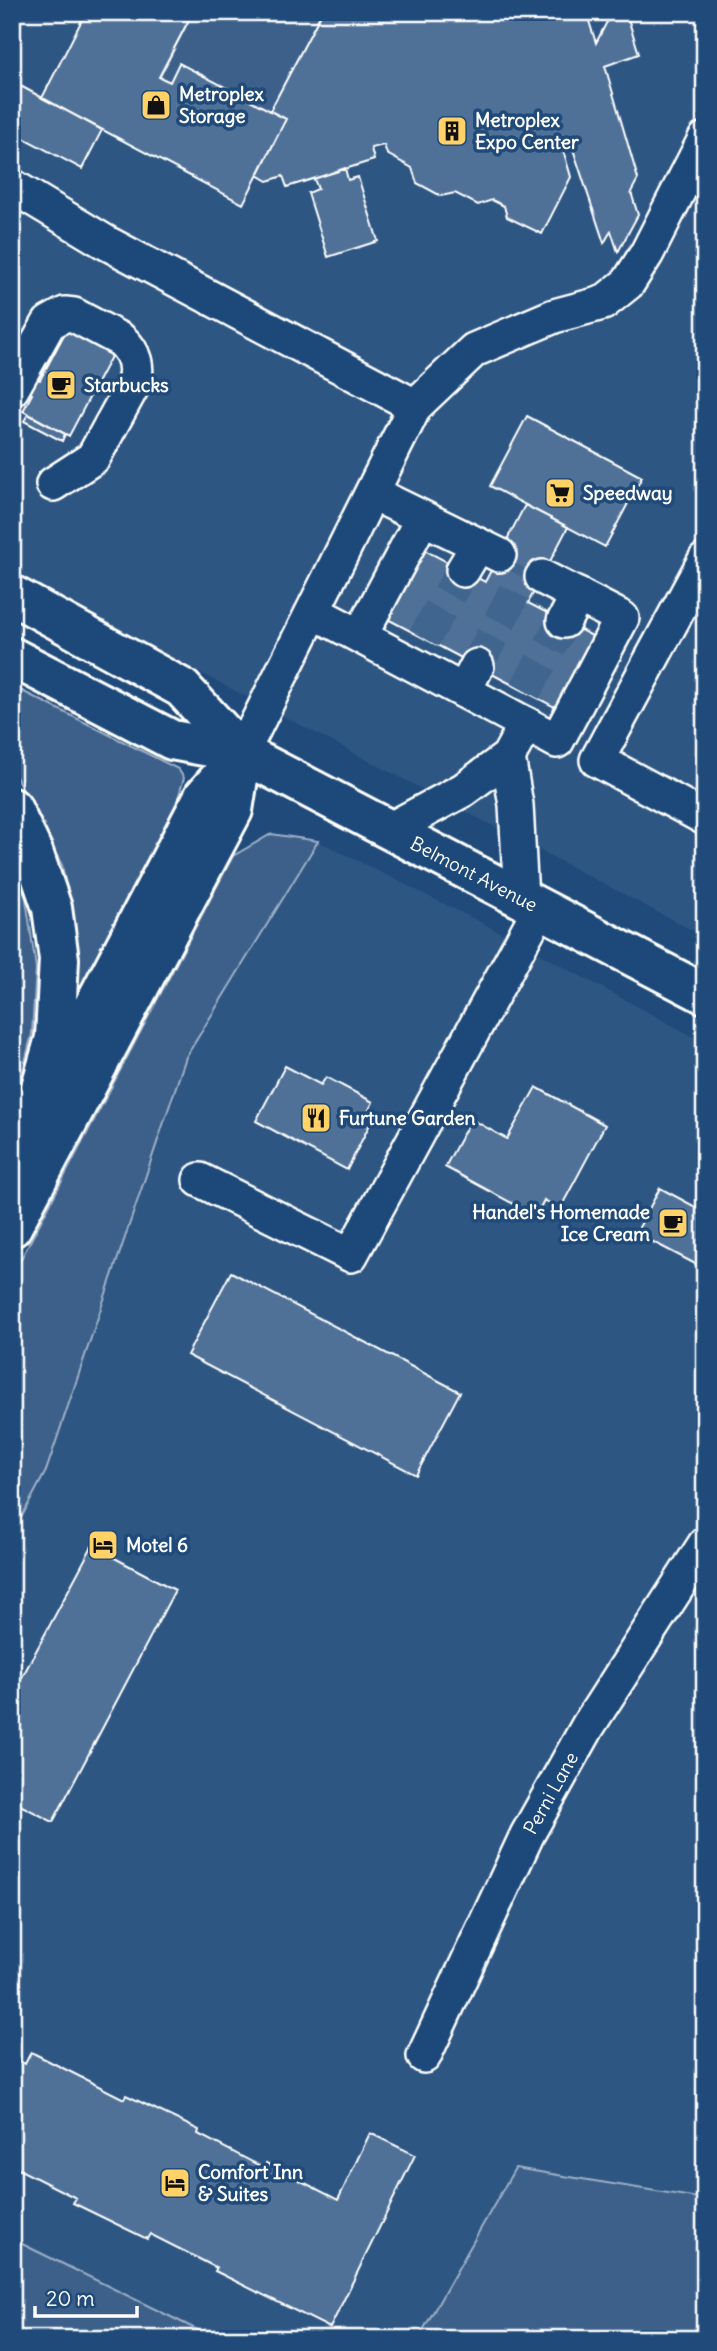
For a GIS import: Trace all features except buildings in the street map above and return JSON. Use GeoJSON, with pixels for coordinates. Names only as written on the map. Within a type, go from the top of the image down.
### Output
{"type":"FeatureCollection","features":[{"type":"Feature","properties":{"kind":"main road","name":"Belmont Avenue"},"geometry":{"type":"LineString","coordinates":[[12,595],[182,688],[242,753]]}},
{"type":"Feature","properties":{"kind":"main road","name":"Belmont Avenue"},"geometry":{"type":"LineString","coordinates":[[12,657],[172,740],[242,753],[705,994]]}},
{"type":"Feature","properties":{"kind":"main road"},"geometry":{"type":"LineString","coordinates":[[21,1142],[204,796],[242,753]]}},
{"type":"Feature","properties":{"kind":"main road"},"geometry":{"type":"LineString","coordinates":[[12,1227],[233,810],[242,753]]}},
{"type":"Feature","properties":{"kind":"main road"},"geometry":{"type":"LineString","coordinates":[[12,808],[33,852],[52,908],[59,959],[55,1038],[21,1142]]}},
{"type":"Feature","properties":{"kind":"lane"},"geometry":{"type":"LineString","coordinates":[[242,753],[415,406],[474,350],[554,316],[603,303],[628,283],[647,253],[705,139]]}},
{"type":"Feature","properties":{"kind":"lane"},"geometry":{"type":"LineString","coordinates":[[12,186],[104,242],[415,406]]}},
{"type":"Feature","properties":{"kind":"lane"},"geometry":{"type":"LineString","coordinates":[[12,389],[49,323],[65,314],[75,316],[121,340],[127,344],[135,360],[136,377],[133,385],[93,458],[53,484]]}},
{"type":"Feature","properties":{"kind":"lane"},"geometry":{"type":"LineString","coordinates":[[372,494],[422,519],[480,557]]}},
{"type":"Feature","properties":{"kind":"lane"},"geometry":{"type":"LineString","coordinates":[[360,636],[422,519]]}},
{"type":"Feature","properties":{"kind":"lane"},"geometry":{"type":"LineString","coordinates":[[705,560],[695,597],[597,760],[705,818]]}},
{"type":"Feature","properties":{"kind":"lane"},"geometry":{"type":"LineString","coordinates":[[314,612],[360,636],[417,650],[521,711],[557,741],[622,618],[571,608],[542,577]]}},
{"type":"Feature","properties":{"kind":"lane"},"geometry":{"type":"LineString","coordinates":[[200,1180],[351,1255],[531,904],[508,757],[521,711]]}},
{"type":"Feature","properties":{"kind":"lane"},"geometry":{"type":"LineString","coordinates":[[390,830],[463,790],[508,757]]}},
{"type":"Feature","properties":{"kind":"lane","name":"Perni Lane"},"geometry":{"type":"LineString","coordinates":[[424,2056],[527,1835],[588,1726],[705,1544]]}},
{"type":"Feature","properties":{"kind":"shaded area"},"geometry":{"type":"Polygon","coordinates":[[[12,12],[705,12],[705,937],[12,574],[12,12]]]}},
{"type":"Feature","properties":{"kind":"shaded area"},"geometry":{"type":"Polygon","coordinates":[[[193,12],[322,12],[270,111],[179,64],[170,82],[160,77],[193,12]]]}},
{"type":"Feature","properties":{"kind":"shaded area"},"geometry":{"type":"Polygon","coordinates":[[[12,686],[178,769],[184,778],[175,808],[74,1008],[76,941],[62,865],[12,769],[12,686]]]}},
{"type":"Feature","properties":{"kind":"shaded area"},"geometry":{"type":"Polygon","coordinates":[[[271,834],[318,841],[186,1057],[46,1471],[12,1535],[12,1276],[233,856],[271,834]]]}},
{"type":"Feature","properties":{"kind":"shaded area"},"geometry":{"type":"Polygon","coordinates":[[[318,841],[488,926],[705,1043],[705,2199],[515,2168],[418,2339],[216,2339],[12,2239],[12,1524],[46,1471],[186,1057],[318,841]]]}},
{"type":"Feature","properties":{"kind":"shaded area"},"geometry":{"type":"Polygon","coordinates":[[[12,854],[26,899],[36,968],[32,1034],[12,1106],[12,854]]]}},
{"type":"Feature","properties":{"kind":"shaded area"},"geometry":{"type":"Polygon","coordinates":[[[515,2168],[705,2199],[705,2339],[418,2339],[515,2168]]]}},
{"type":"Feature","properties":{"kind":"shaded area"},"geometry":{"type":"Polygon","coordinates":[[[12,2239],[216,2339],[12,2339],[12,2239]]]}},
{"type":"Feature","properties":{"kind":"tunnel"},"geometry":{"type":"LineString","coordinates":[[477,666],[526,569]]}},
{"type":"Feature","properties":{"kind":"tunnel"},"geometry":{"type":"LineString","coordinates":[[424,638],[463,570]]}},
{"type":"Feature","properties":{"kind":"tunnel"},"geometry":{"type":"LineString","coordinates":[[525,691],[564,621]]}},
{"type":"Feature","properties":{"kind":"place","name":"Metroplex Storage"},"geometry":{"type":"Point","coordinates":[156,105]}},
{"type":"Feature","properties":{"kind":"place","name":"Metroplex Expo Center"},"geometry":{"type":"Point","coordinates":[452,131]}},
{"type":"Feature","properties":{"kind":"place","name":"Starbucks"},"geometry":{"type":"Point","coordinates":[61,385]}},
{"type":"Feature","properties":{"kind":"place","name":"Speedway"},"geometry":{"type":"Point","coordinates":[560,493]}},
{"type":"Feature","properties":{"kind":"place","name":"Furtune Garden"},"geometry":{"type":"Point","coordinates":[316,1118]}},
{"type":"Feature","properties":{"kind":"place","name":"Handel's Homemade Ice Cream"},"geometry":{"type":"Point","coordinates":[673,1223]}},
{"type":"Feature","properties":{"kind":"place","name":"Motel 6"},"geometry":{"type":"Point","coordinates":[103,1545]}},
{"type":"Feature","properties":{"kind":"place","name":"Comfort Inn & Suites"},"geometry":{"type":"Point","coordinates":[175,2183]}}]}
